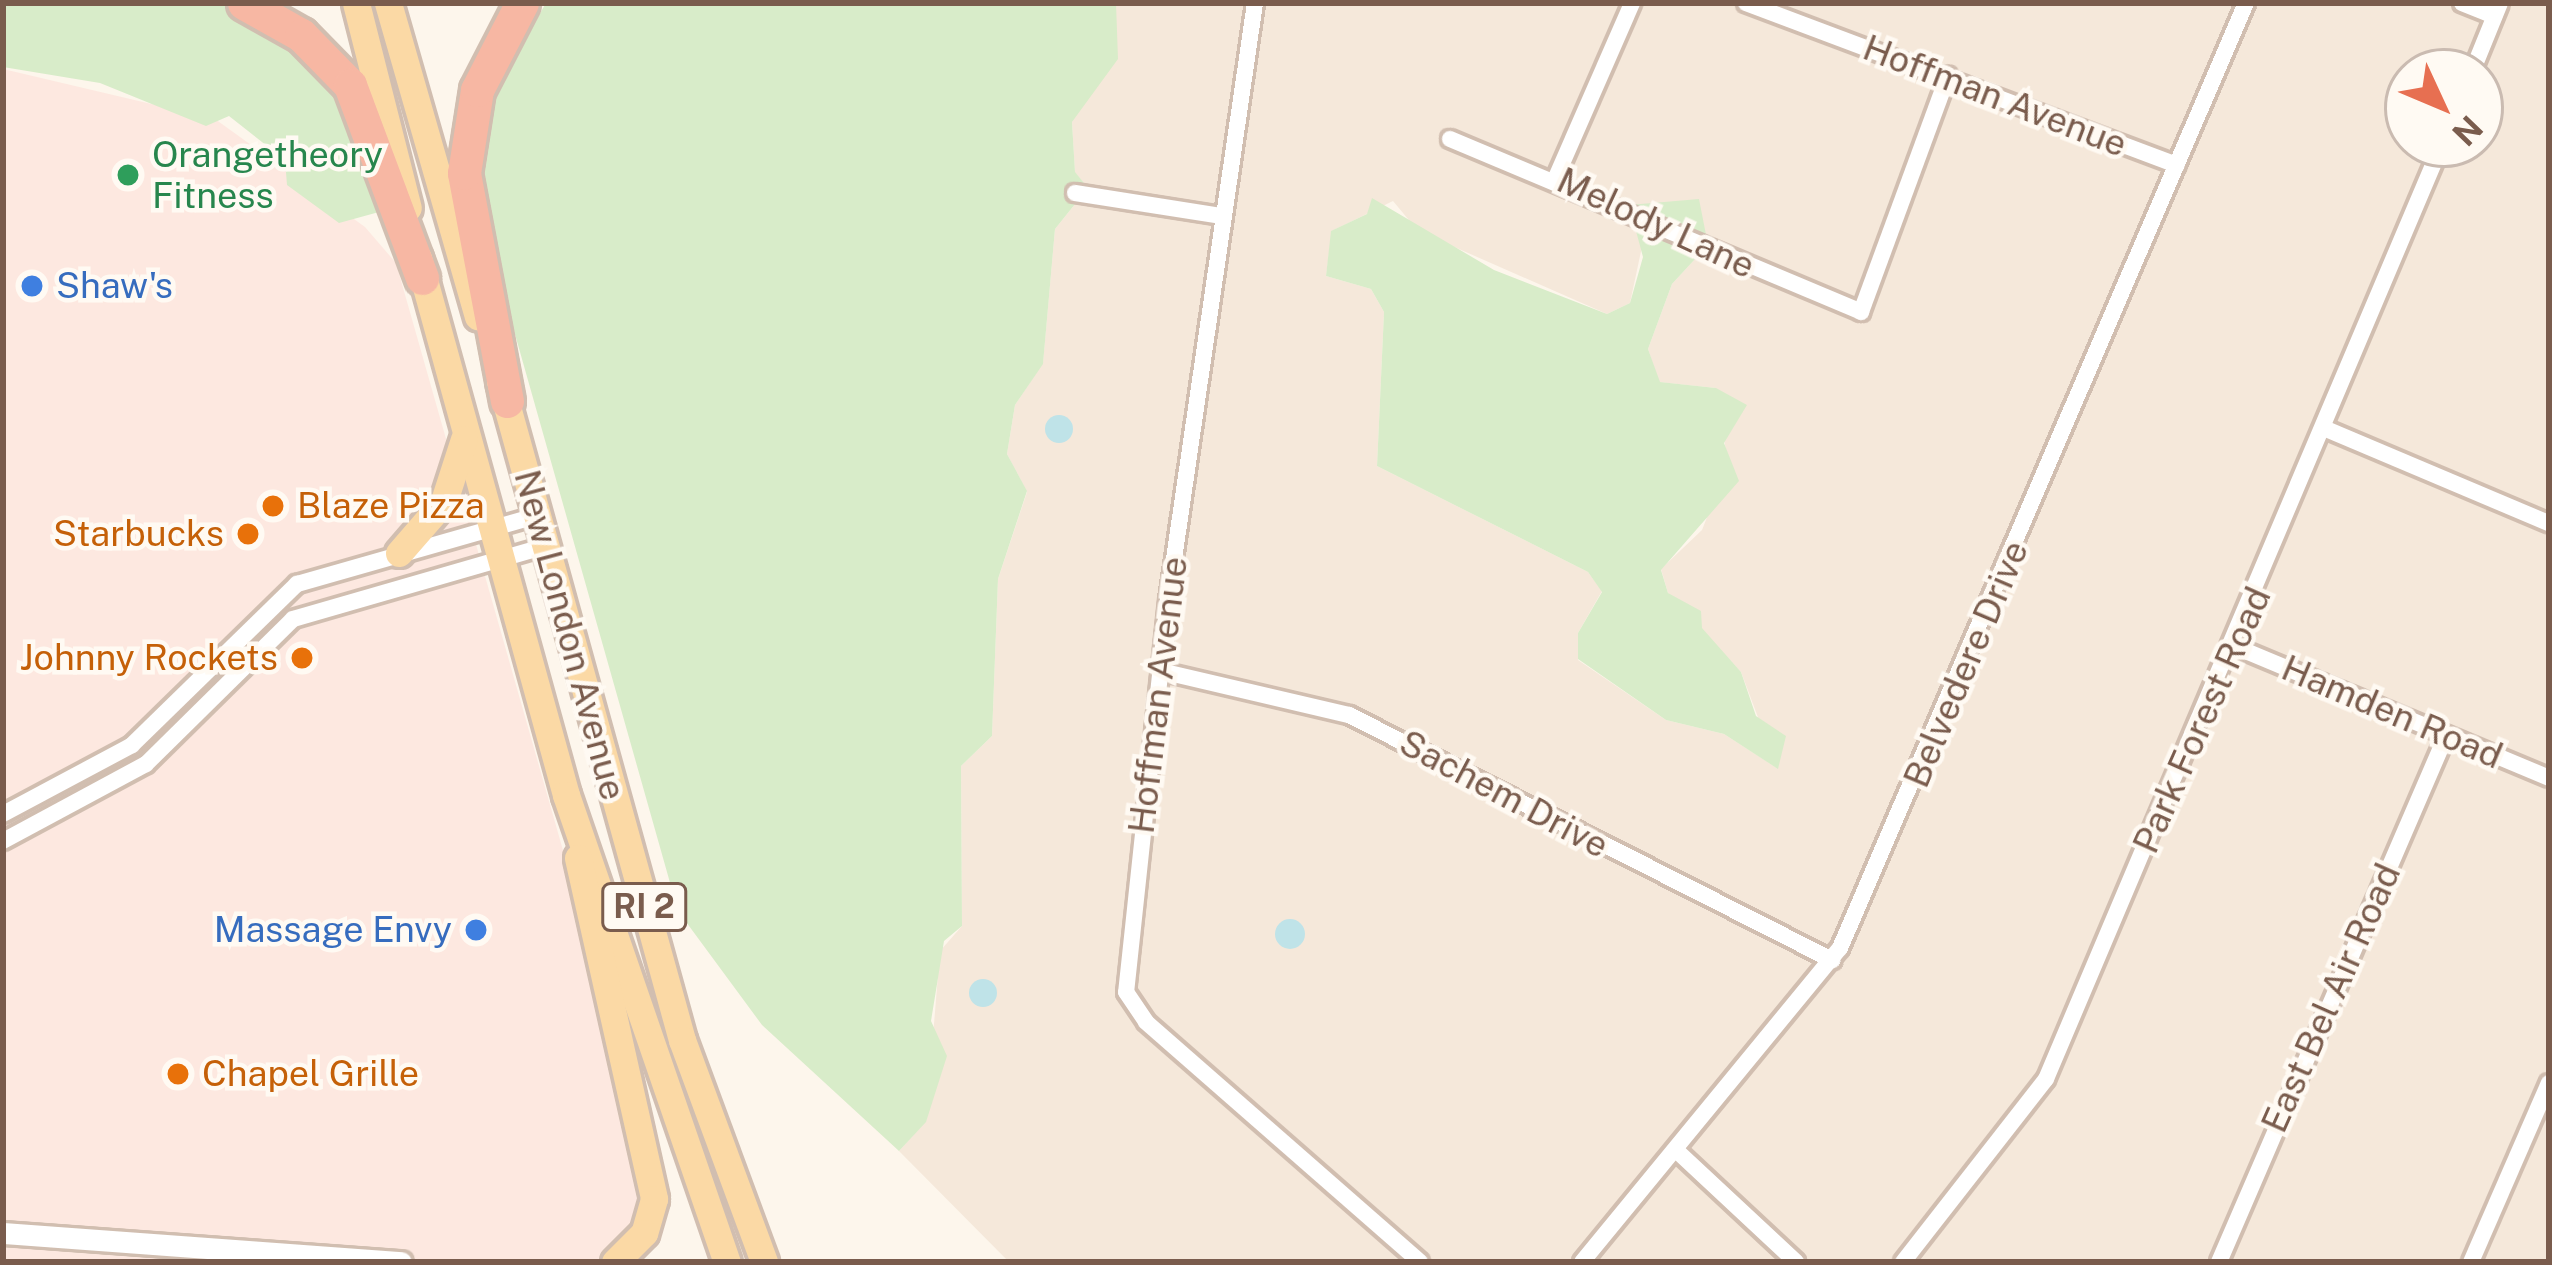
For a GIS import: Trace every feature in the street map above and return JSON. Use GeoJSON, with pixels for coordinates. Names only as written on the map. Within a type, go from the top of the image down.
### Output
{"type":"FeatureCollection","features":[{"type":"Feature","properties":{"kind":"highway"},"geometry":{"type":"LineString","coordinates":[[244,3],[301,35],[350,86],[422,278]]}},
{"type":"Feature","properties":{"kind":"highway"},"geometry":{"type":"LineString","coordinates":[[507,401],[464,173],[477,90],[522,3]]}},
{"type":"Feature","properties":{"kind":"main road","name":"New London Avenue"},"geometry":{"type":"LineString","coordinates":[[356,3],[422,278],[566,795],[727,1262]]}},
{"type":"Feature","properties":{"kind":"main road","name":"New London Avenue"},"geometry":{"type":"LineString","coordinates":[[388,3],[550,545],[682,1040],[764,1262]]}},
{"type":"Feature","properties":{"kind":"main road"},"geometry":{"type":"LineString","coordinates":[[399,553],[444,501],[465,435]]}},
{"type":"Feature","properties":{"kind":"main road"},"geometry":{"type":"LineString","coordinates":[[566,795],[653,1184],[649,1223],[615,1262]]}},
{"type":"Feature","properties":{"kind":"street","name":"Hoffman Avenue"},"geometry":{"type":"LineString","coordinates":[[1255,3],[1161,671],[1126,992],[1420,1262]]}},
{"type":"Feature","properties":{"kind":"street"},"geometry":{"type":"LineString","coordinates":[[1557,175],[1631,3]]}},
{"type":"Feature","properties":{"kind":"street","name":"Hoffman Avenue"},"geometry":{"type":"LineString","coordinates":[[1746,3],[2177,165]]}},
{"type":"Feature","properties":{"kind":"street","name":"Belvedere Drive"},"geometry":{"type":"LineString","coordinates":[[1582,1262],[1832,960],[2246,3]]}},
{"type":"Feature","properties":{"kind":"street"},"geometry":{"type":"LineString","coordinates":[[2462,3],[2497,10],[2481,48]]}},
{"type":"Feature","properties":{"kind":"street","name":"Melody Lane"},"geometry":{"type":"LineString","coordinates":[[1450,139],[1557,175],[1861,311],[1948,76]]}},
{"type":"Feature","properties":{"kind":"street","name":"Park Forest Road"},"geometry":{"type":"LineString","coordinates":[[1903,1262],[2026,1117],[2236,646],[2432,168]]}},
{"type":"Feature","properties":{"kind":"street"},"geometry":{"type":"LineString","coordinates":[[1076,193],[1222,217]]}},
{"type":"Feature","properties":{"kind":"street"},"geometry":{"type":"LineString","coordinates":[[2326,429],[2548,519]]}},
{"type":"Feature","properties":{"kind":"street"},"geometry":{"type":"LineString","coordinates":[[3,814],[132,745],[281,593],[399,553],[540,515]]}},
{"type":"Feature","properties":{"kind":"street"},"geometry":{"type":"LineString","coordinates":[[3,841],[146,764],[292,619],[550,545]]}},
{"type":"Feature","properties":{"kind":"street","name":"Hamden Road"},"geometry":{"type":"LineString","coordinates":[[2236,646],[2549,778]]}},
{"type":"Feature","properties":{"kind":"street","name":"Sachem Drive"},"geometry":{"type":"LineString","coordinates":[[1161,671],[1348,715],[1832,960]]}},
{"type":"Feature","properties":{"kind":"street","name":"East Bel Air Road"},"geometry":{"type":"LineString","coordinates":[[2218,1262],[2446,736]]}},
{"type":"Feature","properties":{"kind":"street"},"geometry":{"type":"LineString","coordinates":[[2471,1262],[2549,1083]]}},
{"type":"Feature","properties":{"kind":"street"},"geometry":{"type":"LineString","coordinates":[[1677,1151],[1796,1262]]}},
{"type":"Feature","properties":{"kind":"street"},"geometry":{"type":"LineString","coordinates":[[3,1233],[97,1252],[401,1262]]}},
{"type":"Feature","properties":{"kind":"shaded area"},"geometry":{"type":"Polygon","coordinates":[[[1116,3],[2549,3],[2549,1262],[1009,1262],[899,1151],[926,1121],[940,951],[962,926],[961,766],[992,736],[998,579],[1027,492],[1007,454],[1015,405],[1043,363],[1055,229],[1088,188],[1075,173],[1072,122],[1116,3]],[[1697,200],[1650,209],[1630,303],[1607,314],[1418,231],[1393,201],[1332,231],[1326,276],[1371,289],[1384,312],[1377,466],[1588,572],[1602,591],[1578,633],[1578,660],[1666,720],[1724,734],[1777,768],[1741,672],[1668,593],[1661,569],[1702,530],[1728,464],[1716,388],[1659,382],[1648,349],[1672,284],[1708,245],[1697,200]]]}},
{"type":"Feature","properties":{"kind":"shaded area"},"geometry":{"type":"Polygon","coordinates":[[[3,69],[215,119],[365,227],[396,263],[659,1188],[615,1262],[3,1262],[3,69]]]}},
{"type":"Feature","properties":{"kind":"green space"},"geometry":{"type":"Polygon","coordinates":[[[3,3],[240,3],[320,53],[379,212],[339,223],[287,185],[285,160],[229,116],[206,126],[100,83],[3,67],[3,3]]]}},
{"type":"Feature","properties":{"kind":"green space"},"geometry":{"type":"Polygon","coordinates":[[[546,3],[1116,3],[1118,59],[1072,122],[1075,172],[1088,188],[1055,229],[1043,364],[1015,405],[1007,454],[1027,491],[998,579],[992,736],[961,766],[962,926],[944,941],[931,1021],[947,1056],[926,1122],[899,1151],[762,1025],[678,911],[496,267],[483,163],[495,92],[546,3]]]}},
{"type":"Feature","properties":{"kind":"green space"},"geometry":{"type":"Polygon","coordinates":[[[1372,198],[1494,270],[1607,314],[1630,303],[1643,257],[1629,205],[1699,199],[1708,245],[1672,284],[1648,349],[1660,382],[1716,388],[1747,405],[1724,443],[1739,481],[1661,570],[1668,593],[1701,611],[1702,628],[1741,672],[1756,716],[1786,736],[1778,769],[1724,734],[1666,720],[1578,659],[1578,633],[1602,592],[1588,572],[1377,466],[1384,312],[1371,289],[1326,276],[1331,231],[1367,214],[1372,198]]]}},
{"type":"Feature","properties":{"kind":"water"},"geometry":{"type":"Polygon","coordinates":[[[1059,415],[1069,419],[1073,429],[1069,439],[1059,443],[1049,439],[1045,429],[1049,419],[1059,415]]]}},
{"type":"Feature","properties":{"kind":"water"},"geometry":{"type":"Polygon","coordinates":[[[1290,919],[1301,923],[1305,934],[1301,945],[1290,949],[1279,945],[1275,934],[1279,923],[1290,919]]]}},
{"type":"Feature","properties":{"kind":"water"},"geometry":{"type":"Polygon","coordinates":[[[983,979],[993,983],[997,993],[993,1003],[983,1007],[973,1003],[969,993],[973,983],[983,979]]]}},
{"type":"Feature","properties":{"kind":"place","name":"Orangetheory Fitness"},"geometry":{"type":"Point","coordinates":[128,175]}},
{"type":"Feature","properties":{"kind":"place","name":"Shaw's"},"geometry":{"type":"Point","coordinates":[32,286]}},
{"type":"Feature","properties":{"kind":"place","name":"Blaze Pizza"},"geometry":{"type":"Point","coordinates":[273,506]}},
{"type":"Feature","properties":{"kind":"place","name":"Starbucks"},"geometry":{"type":"Point","coordinates":[248,534]}},
{"type":"Feature","properties":{"kind":"place","name":"Johnny Rockets"},"geometry":{"type":"Point","coordinates":[302,658]}},
{"type":"Feature","properties":{"kind":"place","name":"Massage Envy"},"geometry":{"type":"Point","coordinates":[476,930]}},
{"type":"Feature","properties":{"kind":"place","name":"Chapel Grille"},"geometry":{"type":"Point","coordinates":[178,1074]}}]}
